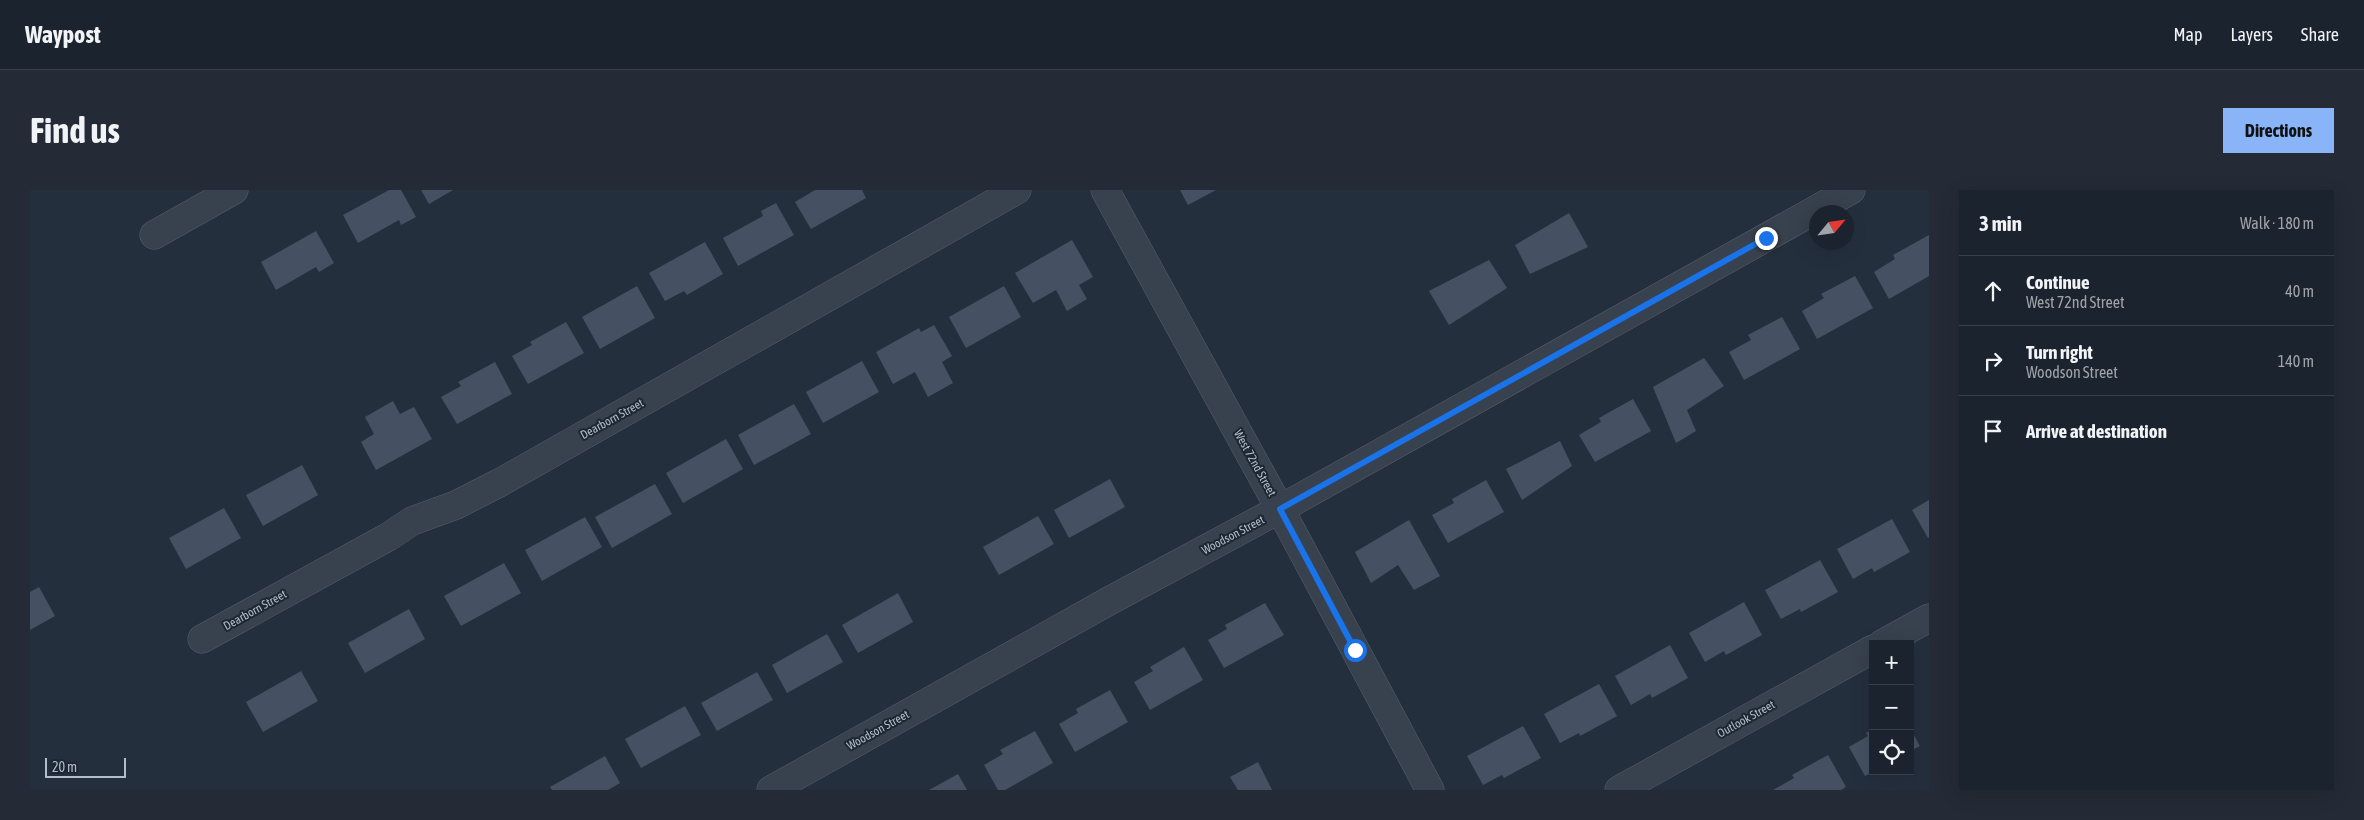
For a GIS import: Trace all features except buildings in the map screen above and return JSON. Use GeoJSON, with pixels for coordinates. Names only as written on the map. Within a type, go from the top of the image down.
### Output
{"type":"FeatureCollection","features":[{"type":"Feature","properties":{"kind":"street"},"geometry":{"type":"LineString","coordinates":[[154,235],[234,190]]}},
{"type":"Feature","properties":{"kind":"street","name":"Dearborn Street"},"geometry":{"type":"LineString","coordinates":[[202,639],[388,537],[412,521],[456,505],[501,482],[1017,190]]}},
{"type":"Feature","properties":{"kind":"street","name":"West 72nd Street"},"geometry":{"type":"LineString","coordinates":[[1105,190],[1280,509],[1430,790]]}},
{"type":"Feature","properties":{"kind":"street","name":"Woodson Street"},"geometry":{"type":"LineString","coordinates":[[770,790],[1109,601],[1280,509],[1851,190]]}},
{"type":"Feature","properties":{"kind":"street"},"geometry":{"type":"LineString","coordinates":[[1889,640],[1929,618]]}},
{"type":"Feature","properties":{"kind":"street","name":"Outlook Street"},"geometry":{"type":"LineString","coordinates":[[1619,790],[1869,651]]}},
{"type":"Feature","properties":{"kind":"route"},"geometry":{"type":"LineString","coordinates":[[1355,650],[1280,509],[1766,238]]}}]}
